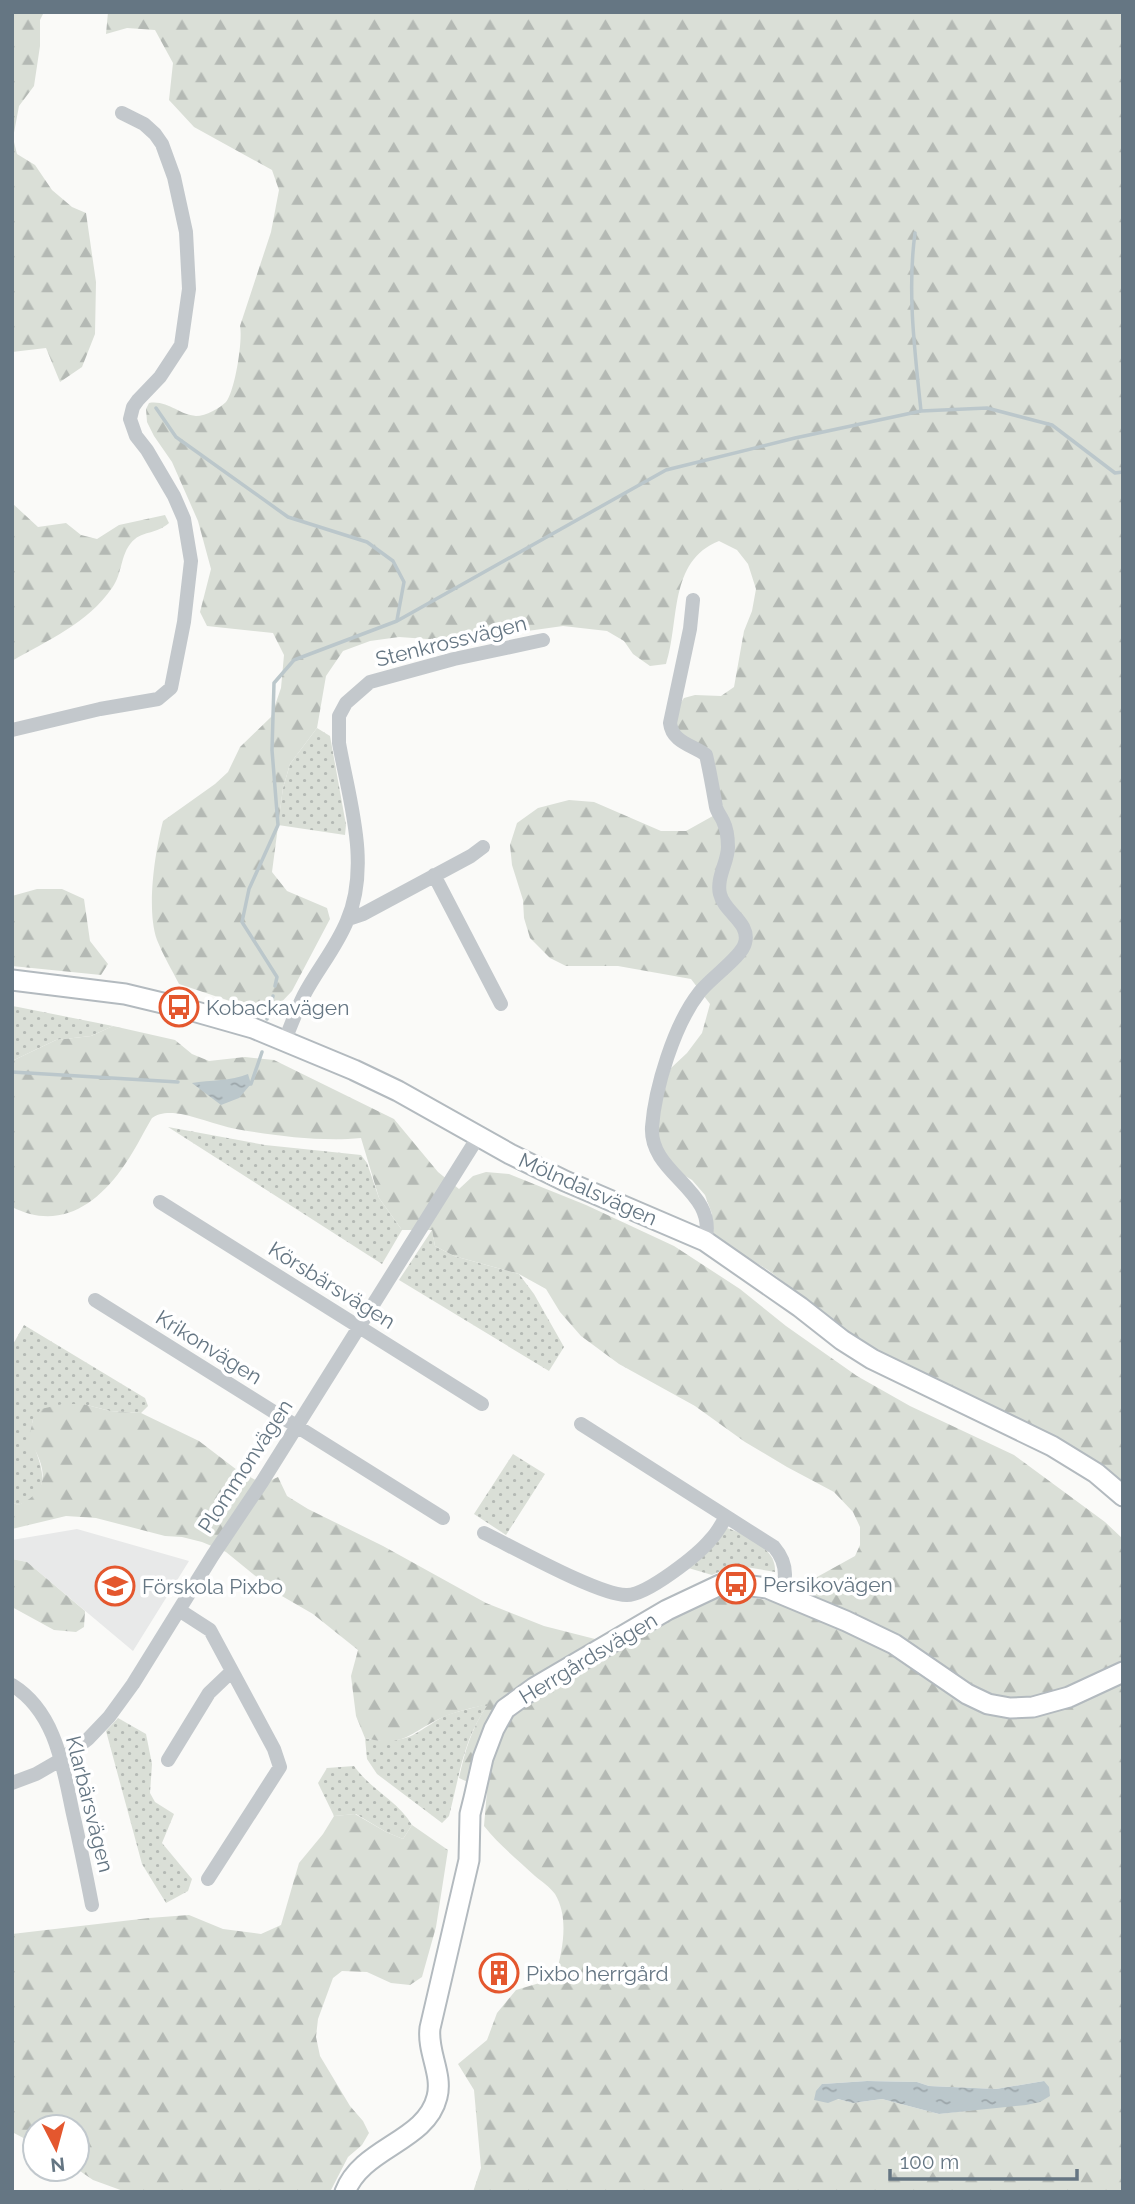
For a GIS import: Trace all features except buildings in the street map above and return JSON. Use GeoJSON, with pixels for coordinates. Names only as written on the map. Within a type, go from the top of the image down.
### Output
{"type":"FeatureCollection","features":[{"type":"Feature","properties":{"kind":"street"},"geometry":{"type":"LineString","coordinates":[[12,730],[100,709],[158,699],[171,688],[184,622],[191,561],[184,519],[174,496],[136,436],[131,419],[133,407],[160,377],[181,345],[189,289],[186,232],[174,177],[162,144],[156,134],[144,124],[122,113]]}},
{"type":"Feature","properties":{"kind":"street"},"geometry":{"type":"LineString","coordinates":[[693,600],[690,629],[670,723],[671,730],[675,737],[706,755],[716,807],[727,836],[727,856],[719,892],[724,904],[745,930],[746,939],[740,954],[697,995],[680,1028],[666,1059],[652,1128],[658,1157],[693,1193],[702,1208],[707,1219],[705,1241]]}},
{"type":"Feature","properties":{"kind":"street","name":"Stenkrossvägen"},"geometry":{"type":"LineString","coordinates":[[285,1040],[304,995],[348,919],[354,903],[358,844],[339,743],[339,716],[346,703],[370,682],[454,659],[543,640]]}},
{"type":"Feature","properties":{"kind":"street"},"geometry":{"type":"LineString","coordinates":[[348,919],[363,914],[483,847]]}},
{"type":"Feature","properties":{"kind":"street"},"geometry":{"type":"LineString","coordinates":[[434,875],[501,1004]]}},
{"type":"Feature","properties":{"kind":"street","name":"Mölndalsvägen"},"geometry":{"type":"LineString","coordinates":[[12,980],[125,994],[243,1025],[285,1040],[398,1091],[478,1137],[565,1181],[705,1241],[872,1359],[1052,1446],[1096,1474],[1123,1496]]}},
{"type":"Feature","properties":{"kind":"street","name":"Plommonvägen"},"geometry":{"type":"LineString","coordinates":[[12,1783],[62,1759],[88,1739],[109,1717],[133,1684],[478,1137]]}},
{"type":"Feature","properties":{"kind":"street","name":"Körsbärsvägen"},"geometry":{"type":"LineString","coordinates":[[160,1202],[482,1404]]}},
{"type":"Feature","properties":{"kind":"street","name":"Krikonvägen"},"geometry":{"type":"LineString","coordinates":[[95,1300],[443,1518]]}},
{"type":"Feature","properties":{"kind":"street"},"geometry":{"type":"LineString","coordinates":[[581,1424],[761,1538],[781,1555],[786,1575],[781,1593]]}},
{"type":"Feature","properties":{"kind":"street"},"geometry":{"type":"LineString","coordinates":[[484,1533],[590,1584],[617,1594],[629,1595],[658,1582],[692,1558],[710,1540],[726,1517]]}},
{"type":"Feature","properties":{"kind":"street","name":"Herrgårdsvägen"},"geometry":{"type":"LineString","coordinates":[[345,2192],[349,2180],[363,2165],[420,2125],[429,2115],[437,2097],[438,2081],[430,2049],[430,2028],[469,1860],[470,1815],[494,1729],[505,1709],[534,1688],[667,1610],[720,1585],[736,1584],[767,1588],[781,1593],[894,1644],[967,1694],[988,1704],[1010,1708],[1046,1705],[1069,1698],[1123,1672]]}},
{"type":"Feature","properties":{"kind":"street"},"geometry":{"type":"LineString","coordinates":[[179,1610],[210,1630],[230,1672],[274,1749],[280,1767],[208,1879]]}},
{"type":"Feature","properties":{"kind":"street"},"geometry":{"type":"LineString","coordinates":[[168,1760],[209,1693],[230,1672]]}},
{"type":"Feature","properties":{"kind":"street","name":"Klarbärsvägen"},"geometry":{"type":"LineString","coordinates":[[12,1685],[23,1691],[44,1718],[58,1747],[92,1905]]}},
{"type":"Feature","properties":{"kind":"shaded area","name":"Förskola Pixbo"},"geometry":{"type":"Polygon","coordinates":[[[77,1529],[189,1561],[133,1651],[27,1562],[12,1559],[12,1540],[77,1529]]]}},
{"type":"Feature","properties":{"kind":"green space"},"geometry":{"type":"Polygon","coordinates":[[[12,12],[44,12],[40,20],[40,46],[34,86],[19,106],[13,138],[17,154],[35,165],[52,190],[72,207],[86,213],[96,282],[95,334],[82,367],[60,382],[46,348],[12,352],[12,12]]]}},
{"type":"Feature","properties":{"kind":"green space"},"geometry":{"type":"Polygon","coordinates":[[[108,12],[1123,12],[1123,1487],[901,1366],[850,1334],[768,1270],[711,1236],[712,1214],[705,1195],[692,1180],[670,1167],[661,1155],[655,1114],[671,1068],[702,1033],[710,1004],[691,979],[618,966],[566,966],[550,958],[530,938],[524,918],[523,900],[512,865],[510,845],[517,823],[538,808],[569,800],[594,802],[661,831],[686,831],[720,812],[702,755],[673,724],[684,698],[695,695],[721,696],[734,687],[744,631],[752,611],[756,589],[748,564],[737,550],[719,541],[703,550],[691,563],[679,594],[666,664],[650,666],[633,654],[624,641],[607,631],[563,626],[455,641],[399,637],[370,641],[343,651],[326,676],[317,728],[290,764],[283,788],[272,872],[287,891],[327,908],[330,919],[292,991],[275,1009],[260,1011],[179,984],[157,940],[152,913],[155,864],[163,821],[228,772],[240,747],[271,717],[281,688],[284,655],[273,633],[207,626],[200,612],[211,569],[198,521],[172,462],[147,422],[146,409],[149,403],[156,403],[196,416],[204,415],[226,402],[238,365],[240,326],[271,232],[279,190],[272,170],[194,127],[169,100],[173,63],[155,30],[127,28],[106,34],[108,12]]]}},
{"type":"Feature","properties":{"kind":"green space"},"geometry":{"type":"Polygon","coordinates":[[[12,503],[38,527],[66,523],[81,535],[97,539],[119,525],[165,515],[169,523],[139,536],[130,544],[116,582],[91,611],[66,630],[12,661],[12,503]]]}},
{"type":"Feature","properties":{"kind":"green space"},"geometry":{"type":"Polygon","coordinates":[[[317,728],[330,736],[346,825],[345,835],[278,825],[283,788],[290,764],[317,728]]]}},
{"type":"Feature","properties":{"kind":"green space"},"geometry":{"type":"Polygon","coordinates":[[[37,889],[62,889],[84,899],[90,941],[108,964],[101,975],[12,966],[12,896],[37,889]]]}},
{"type":"Feature","properties":{"kind":"green space"},"geometry":{"type":"Polygon","coordinates":[[[12,1006],[113,1026],[91,1036],[56,1040],[12,1061],[12,1006]]]}},
{"type":"Feature","properties":{"kind":"green space"},"geometry":{"type":"Polygon","coordinates":[[[113,1026],[175,1040],[192,1054],[209,1061],[245,1057],[274,1060],[394,1119],[438,1172],[459,1189],[473,1176],[486,1172],[509,1174],[586,1205],[674,1246],[740,1289],[786,1326],[857,1376],[910,1406],[1014,1455],[1105,1522],[1123,1539],[1123,2192],[473,2192],[481,2168],[474,2090],[458,2064],[487,2040],[497,2013],[516,1990],[543,1982],[556,1974],[563,1933],[562,1913],[555,1894],[484,1826],[487,1791],[459,1778],[470,1739],[488,1704],[447,1716],[398,1740],[378,1741],[365,1738],[356,1716],[351,1676],[358,1650],[313,1614],[275,1592],[226,1552],[202,1542],[165,1536],[96,1518],[66,1516],[12,1529],[14,1503],[18,1505],[34,1495],[42,1482],[39,1459],[35,1450],[27,1447],[33,1419],[41,1409],[63,1404],[83,1404],[110,1411],[141,1413],[199,1441],[237,1470],[263,1484],[278,1477],[287,1496],[308,1509],[383,1546],[486,1603],[544,1626],[595,1639],[612,1652],[675,1613],[695,1604],[737,1597],[761,1599],[789,1606],[799,1587],[855,1556],[860,1545],[860,1527],[853,1512],[834,1492],[745,1442],[695,1406],[619,1364],[581,1336],[560,1312],[546,1289],[519,1274],[454,1256],[435,1246],[432,1230],[402,1230],[379,1198],[361,1138],[315,1139],[283,1136],[236,1129],[181,1114],[162,1114],[152,1118],[121,1170],[99,1195],[87,1204],[59,1215],[44,1216],[28,1214],[12,1207],[12,1061],[56,1040],[91,1036],[113,1026]],[[1044,2081],[996,2089],[929,2086],[917,2082],[822,2084],[837,2099],[853,2103],[882,2099],[939,2114],[1040,2102],[1044,2081]]]}},
{"type":"Feature","properties":{"kind":"green space"},"geometry":{"type":"Polygon","coordinates":[[[168,1127],[265,1145],[361,1155],[367,1163],[379,1198],[402,1230],[382,1264],[168,1127]]]}},
{"type":"Feature","properties":{"kind":"green space"},"geometry":{"type":"Polygon","coordinates":[[[432,1230],[435,1246],[454,1256],[519,1274],[534,1294],[564,1347],[549,1371],[399,1280],[432,1230]]]}},
{"type":"Feature","properties":{"kind":"green space"},"geometry":{"type":"Polygon","coordinates":[[[24,1325],[145,1398],[148,1406],[141,1413],[110,1411],[83,1404],[33,1419],[31,1435],[41,1468],[42,1484],[33,1498],[18,1505],[14,1503],[12,1509],[12,1346],[24,1325]]]}},
{"type":"Feature","properties":{"kind":"green space"},"geometry":{"type":"Polygon","coordinates":[[[513,1454],[545,1474],[506,1535],[474,1514],[513,1454]]]}},
{"type":"Feature","properties":{"kind":"green space"},"geometry":{"type":"Polygon","coordinates":[[[727,1528],[751,1538],[766,1550],[771,1556],[775,1572],[734,1565],[712,1575],[685,1567],[727,1528]]]}},
{"type":"Feature","properties":{"kind":"green space"},"geometry":{"type":"Polygon","coordinates":[[[12,1559],[27,1562],[85,1611],[84,1627],[76,1632],[54,1630],[12,1607],[12,1559]]]}},
{"type":"Feature","properties":{"kind":"green space"},"geometry":{"type":"Polygon","coordinates":[[[489,1703],[473,1730],[449,1816],[442,1823],[377,1774],[367,1759],[365,1738],[383,1741],[402,1739],[447,1715],[489,1703]]]}},
{"type":"Feature","properties":{"kind":"green space"},"geometry":{"type":"Polygon","coordinates":[[[118,1718],[146,1734],[152,1764],[150,1793],[155,1802],[174,1814],[162,1843],[192,1879],[188,1891],[166,1903],[142,1864],[106,1731],[118,1718]]]}},
{"type":"Feature","properties":{"kind":"green space"},"geometry":{"type":"Polygon","coordinates":[[[354,1766],[412,1825],[403,1839],[356,1814],[334,1816],[318,1783],[327,1768],[354,1766]]]}},
{"type":"Feature","properties":{"kind":"green space"},"geometry":{"type":"Polygon","coordinates":[[[355,1814],[403,1839],[412,1825],[448,1850],[436,1927],[422,1977],[410,1985],[391,1983],[367,1972],[342,1971],[333,1978],[318,2019],[316,2037],[320,2056],[369,2133],[362,2145],[348,2157],[330,2192],[126,2192],[91,2179],[91,2113],[21,2113],[21,2137],[12,2132],[12,1934],[189,1915],[223,1929],[261,1934],[281,1925],[299,1863],[334,1816],[355,1814]]]}},
{"type":"Feature","properties":{"kind":"water"},"geometry":{"type":"Polygon","coordinates":[[[248,1074],[251,1084],[239,1098],[221,1105],[192,1083],[228,1079],[248,1074]]]}},
{"type":"Feature","properties":{"kind":"water"},"geometry":{"type":"Polygon","coordinates":[[[867,2081],[996,2089],[1044,2081],[1049,2087],[1050,2096],[1040,2102],[1026,2105],[939,2114],[882,2099],[853,2103],[838,2099],[828,2103],[814,2100],[816,2091],[822,2084],[867,2081]]]}},
{"type":"Feature","properties":{"kind":"waterway"},"geometry":{"type":"LineString","coordinates":[[915,233],[912,300],[921,411]]}},
{"type":"Feature","properties":{"kind":"waterway"},"geometry":{"type":"LineString","coordinates":[[156,408],[176,437],[288,517],[367,542],[393,561],[404,582],[397,620]]}},
{"type":"Feature","properties":{"kind":"waterway"},"geometry":{"type":"LineString","coordinates":[[275,986],[277,977],[242,922],[249,889],[278,825],[272,750],[274,683],[294,660],[397,621],[666,470],[795,438],[921,411],[987,408],[1052,425],[1115,473],[1123,472]]}},
{"type":"Feature","properties":{"kind":"waterway"},"geometry":{"type":"LineString","coordinates":[[267,1019],[273,996]]}},
{"type":"Feature","properties":{"kind":"waterway"},"geometry":{"type":"LineString","coordinates":[[248,1084],[251,1084],[262,1052]]}},
{"type":"Feature","properties":{"kind":"waterway"},"geometry":{"type":"LineString","coordinates":[[12,1072],[178,1082]]}},
{"type":"Feature","properties":{"kind":"place","name":"Kobackavägen"},"geometry":{"type":"Point","coordinates":[179,1007]}},
{"type":"Feature","properties":{"kind":"place","name":"Persikovägen"},"geometry":{"type":"Point","coordinates":[736,1584]}},
{"type":"Feature","properties":{"kind":"place","name":"Förskola Pixbo"},"geometry":{"type":"Point","coordinates":[115,1586]}},
{"type":"Feature","properties":{"kind":"place","name":"Pixbo herrgård"},"geometry":{"type":"Point","coordinates":[499,1973]}}]}
